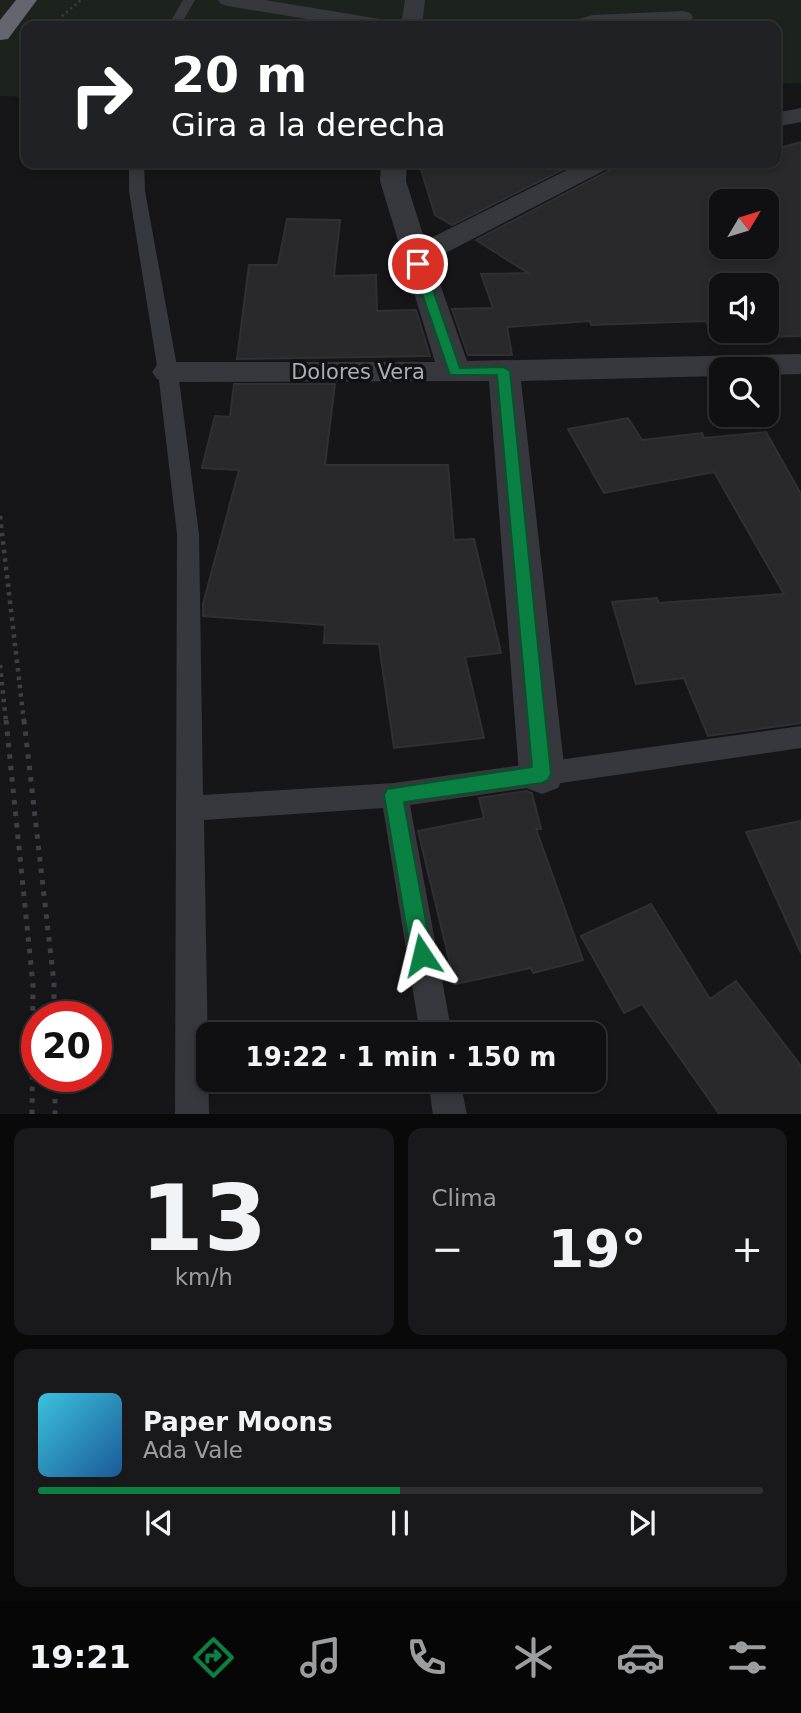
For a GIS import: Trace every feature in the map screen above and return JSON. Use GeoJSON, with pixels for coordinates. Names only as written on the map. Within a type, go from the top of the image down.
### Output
{"type":"FeatureCollection","features":[{"type":"Feature","properties":{"kind":"highway"},"geometry":{"type":"LineString","coordinates":[[0,34],[27,0]]}},
{"type":"Feature","properties":{"kind":"street"},"geometry":{"type":"LineString","coordinates":[[228,0],[356,21]]}},
{"type":"Feature","properties":{"kind":"street"},"geometry":{"type":"LineString","coordinates":[[413,21],[415,0]]}},
{"type":"Feature","properties":{"kind":"street"},"geometry":{"type":"LineString","coordinates":[[593,21],[682,17]]}},
{"type":"Feature","properties":{"kind":"street"},"geometry":{"type":"LineString","coordinates":[[781,119],[801,115]]}},
{"type":"Feature","properties":{"kind":"street"},"geometry":{"type":"LineString","coordinates":[[394,168],[393,181],[454,372]]}},
{"type":"Feature","properties":{"kind":"street"},"geometry":{"type":"LineString","coordinates":[[418,264],[428,251],[590,168]]}},
{"type":"Feature","properties":{"kind":"street","name":"Dolores Vera"},"geometry":{"type":"LineString","coordinates":[[168,372],[454,372],[801,364]]}},
{"type":"Feature","properties":{"kind":"street"},"geometry":{"type":"LineString","coordinates":[[503,371],[542,774]]}},
{"type":"Feature","properties":{"kind":"lane"},"geometry":{"type":"LineString","coordinates":[[177,21],[189,0]]}},
{"type":"Feature","properties":{"kind":"lane"},"geometry":{"type":"LineString","coordinates":[[136,168],[137,191],[168,372],[188,534],[188,916],[192,1114]]}},
{"type":"Feature","properties":{"kind":"lane"},"geometry":{"type":"LineString","coordinates":[[190,808],[394,795],[801,737]]}},
{"type":"Feature","properties":{"kind":"lane"},"geometry":{"type":"LineString","coordinates":[[394,795],[434,1022]]}},
{"type":"Feature","properties":{"kind":"lane"},"geometry":{"type":"LineString","coordinates":[[446,1092],[450,1114]]}},
{"type":"Feature","properties":{"kind":"path"},"geometry":{"type":"LineString","coordinates":[[61,18],[80,0]]}},
{"type":"Feature","properties":{"kind":"path"},"geometry":{"type":"LineString","coordinates":[[0,516],[54,1001]]}},
{"type":"Feature","properties":{"kind":"path"},"geometry":{"type":"LineString","coordinates":[[0,665],[33,985],[32,1114]]}},
{"type":"Feature","properties":{"kind":"path"},"geometry":{"type":"LineString","coordinates":[[55,1092],[55,1114]]}},
{"type":"Feature","properties":{"kind":"shaded area"},"geometry":{"type":"Polygon","coordinates":[[[0,0],[801,0],[801,83],[781,84],[781,21],[21,21],[21,97],[0,96],[0,0]]]}},
{"type":"Feature","properties":{"kind":"building"},"geometry":{"type":"Polygon","coordinates":[[[801,142],[801,336],[779,337],[779,273],[709,273],[709,328],[706,321],[591,325],[590,321],[507,327],[512,355],[468,355],[452,309],[493,308],[481,274],[528,273],[476,240],[612,168],[781,168],[781,147],[801,142]]]}},
{"type":"Feature","properties":{"kind":"building"},"geometry":{"type":"Polygon","coordinates":[[[421,168],[566,168],[452,225],[435,215],[421,168]]]}},
{"type":"Feature","properties":{"kind":"building"},"geometry":{"type":"Polygon","coordinates":[[[287,219],[340,220],[334,276],[376,275],[377,311],[416,310],[430,356],[237,359],[249,265],[278,265],[287,219]]]}},
{"type":"Feature","properties":{"kind":"building"},"geometry":{"type":"Polygon","coordinates":[[[234,384],[335,384],[325,465],[448,465],[454,540],[474,539],[501,653],[465,657],[484,738],[394,748],[379,644],[324,643],[325,625],[203,616],[203,604],[239,470],[202,468],[215,416],[230,417],[234,384]]]}},
{"type":"Feature","properties":{"kind":"building"},"geometry":{"type":"Polygon","coordinates":[[[628,418],[642,440],[702,433],[704,438],[766,432],[801,494],[801,723],[708,736],[684,678],[636,684],[612,602],[657,598],[659,603],[784,594],[714,472],[604,493],[568,429],[628,418]]]}},
{"type":"Feature","properties":{"kind":"building"},"geometry":{"type":"Polygon","coordinates":[[[526,791],[532,793],[541,829],[536,829],[583,960],[533,973],[531,968],[455,984],[418,831],[484,818],[479,798],[526,791]]]}},
{"type":"Feature","properties":{"kind":"building"},"geometry":{"type":"Polygon","coordinates":[[[801,821],[801,953],[746,832],[801,821]]]}},
{"type":"Feature","properties":{"kind":"building"},"geometry":{"type":"Polygon","coordinates":[[[651,904],[710,999],[736,981],[801,1066],[801,1114],[719,1114],[642,1004],[624,1013],[581,936],[651,904]]]}},
{"type":"Feature","properties":{"kind":"route"},"geometry":{"type":"LineString","coordinates":[[418,264],[454,372],[503,371],[542,774],[394,795],[422,955]]}}]}
